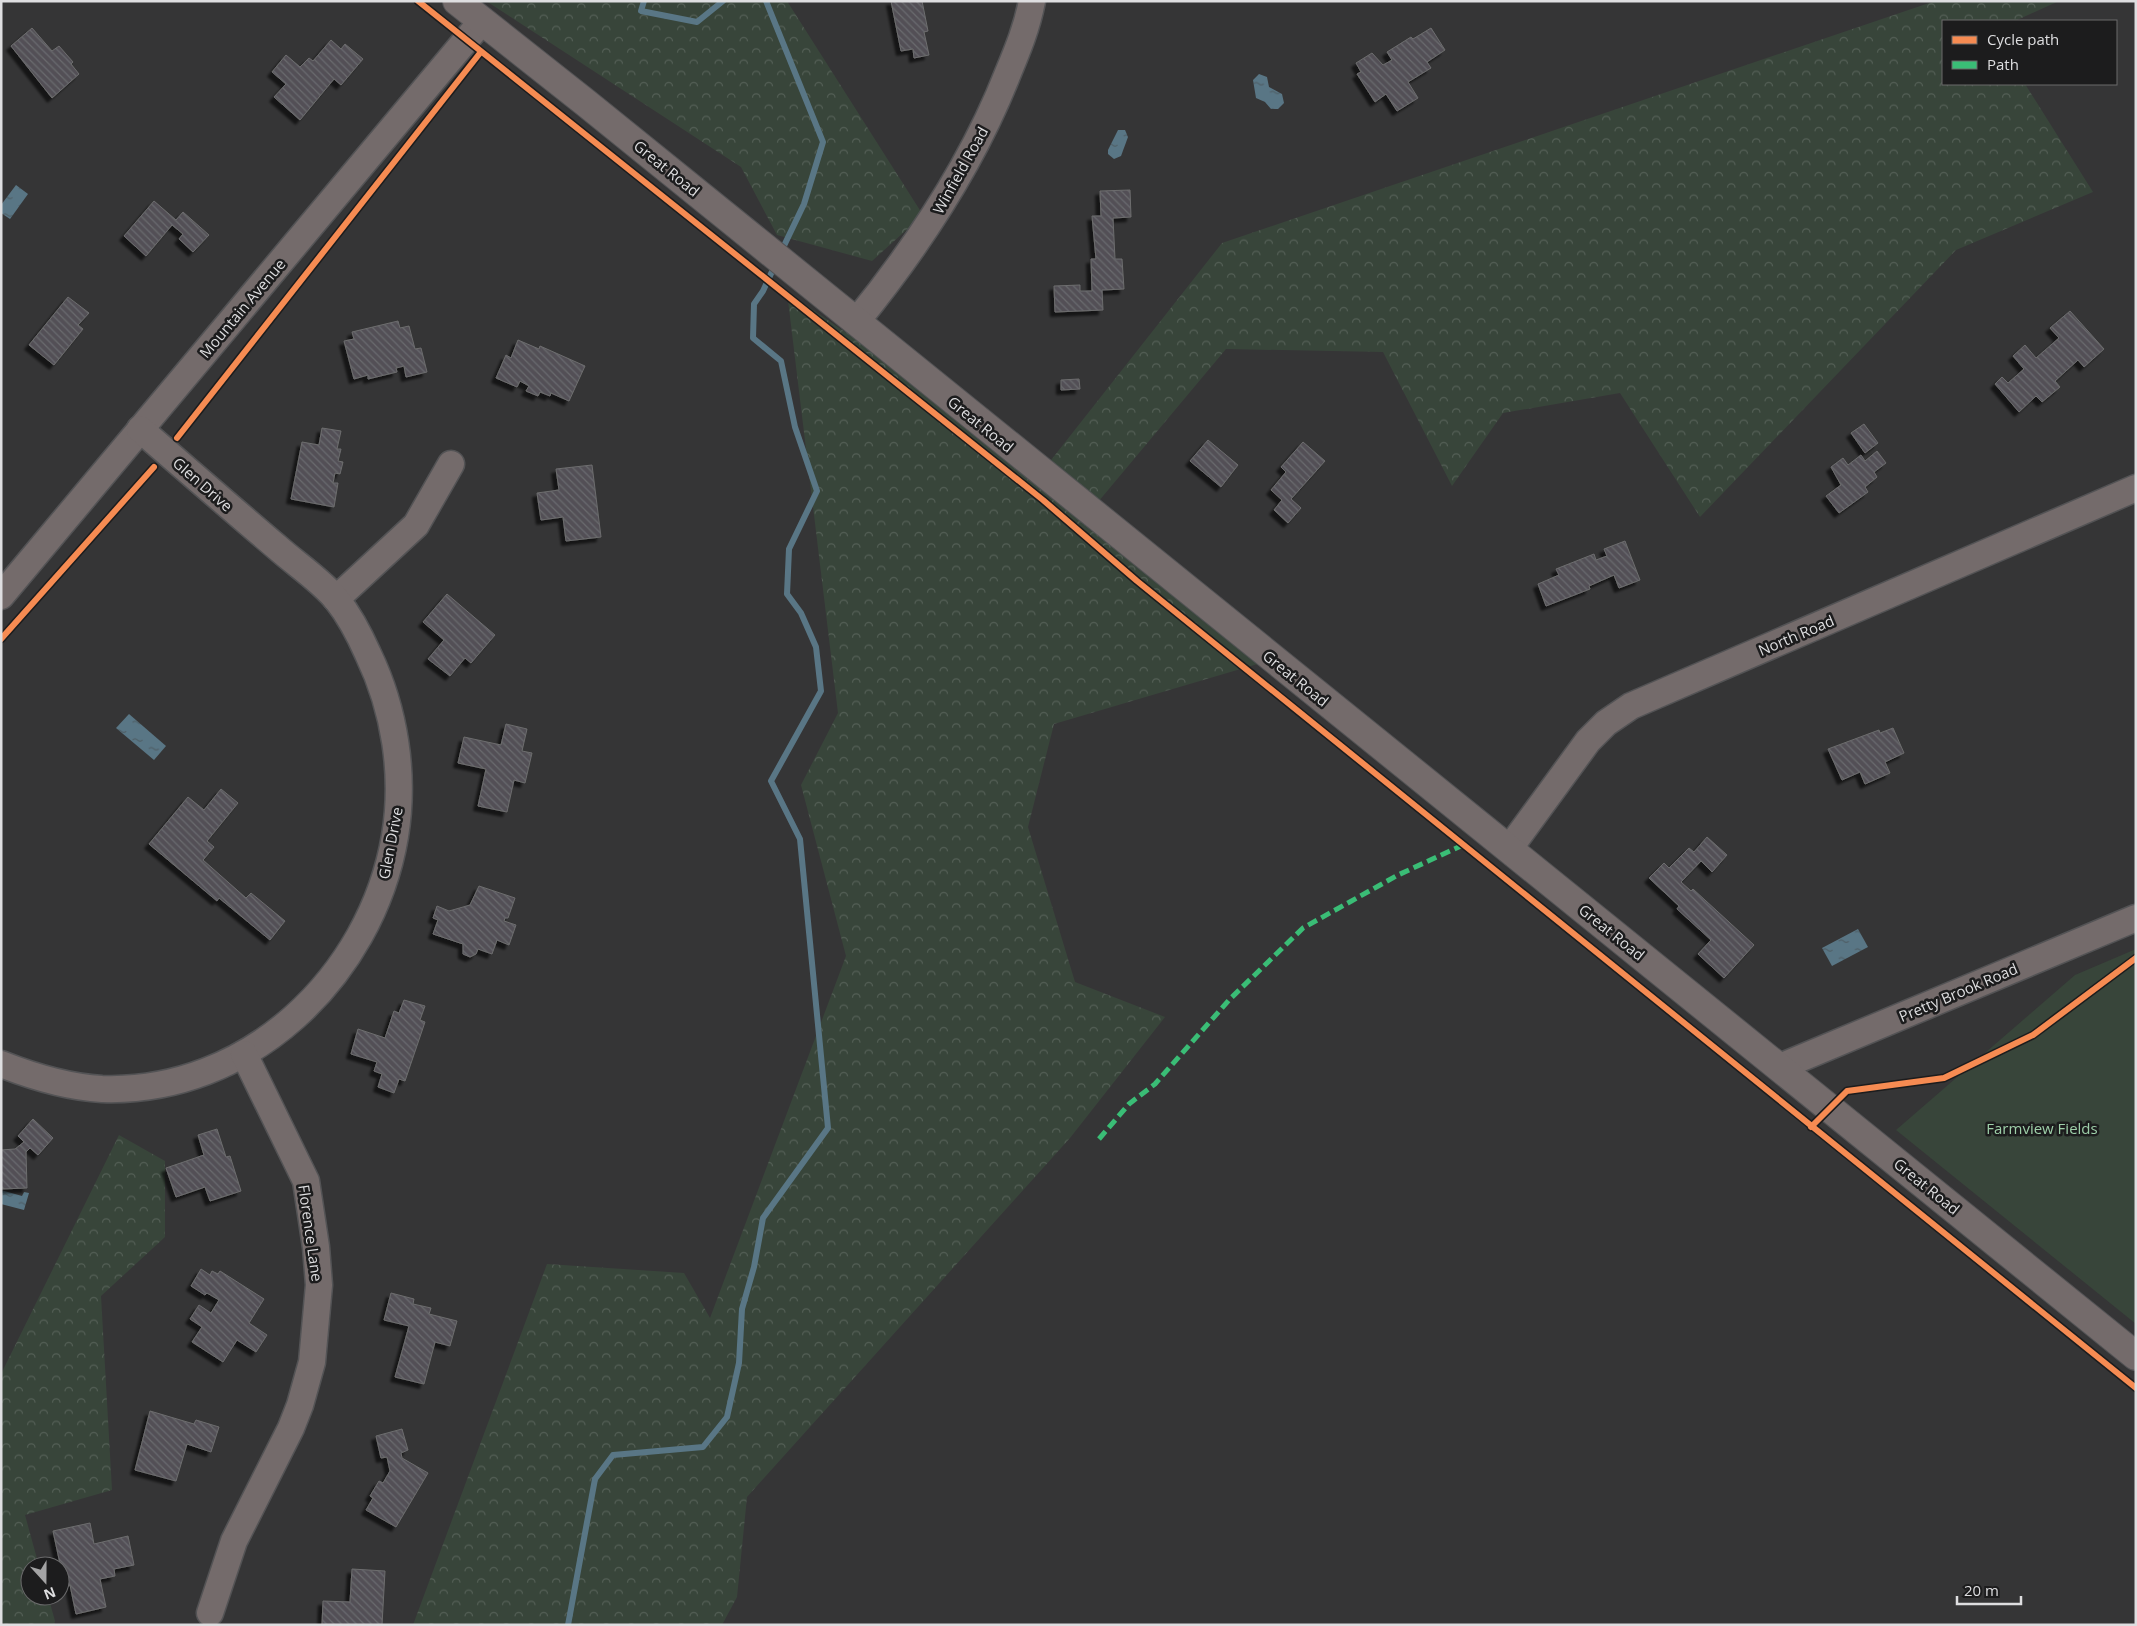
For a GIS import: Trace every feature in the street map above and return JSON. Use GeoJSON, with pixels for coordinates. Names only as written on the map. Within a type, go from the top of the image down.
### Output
{"type":"FeatureCollection","features":[{"type":"Feature","properties":{"kind":"street","name":"Great Road"},"geometry":{"type":"LineString","coordinates":[[456,1],[2136,1356]]}},
{"type":"Feature","properties":{"kind":"street","name":"Winfield Road"},"geometry":{"type":"LineString","coordinates":[[856,322],[896,273],[932,222],[971,155],[998,98],[1027,26],[1032,1]]}},
{"type":"Feature","properties":{"kind":"street","name":"Mountain Avenue"},"geometry":{"type":"LineString","coordinates":[[1,596],[482,21]]}},
{"type":"Feature","properties":{"kind":"street","name":"Glen Drive"},"geometry":{"type":"LineString","coordinates":[[1,1064],[33,1076],[64,1084],[101,1089],[138,1088],[170,1083],[210,1071],[244,1054],[296,1017],[326,986],[348,956],[369,918],[387,873],[395,836],[399,798],[398,760],[392,723],[382,687],[368,652],[336,599],[140,429]]}},
{"type":"Feature","properties":{"kind":"street"},"geometry":{"type":"LineString","coordinates":[[336,599],[416,525],[451,464]]}},
{"type":"Feature","properties":{"kind":"street","name":"North Road"},"geometry":{"type":"LineString","coordinates":[[1509,849],[1588,741],[1606,723],[1630,706],[2136,488]]}},
{"type":"Feature","properties":{"kind":"street","name":"Pretty Brook Road"},"geometry":{"type":"LineString","coordinates":[[1780,1067],[2136,918]]}},
{"type":"Feature","properties":{"kind":"street","name":"Florence Lane"},"geometry":{"type":"LineString","coordinates":[[210,1613],[234,1541],[291,1428],[300,1405],[312,1362],[319,1294],[316,1247],[306,1181],[244,1054]]}},
{"type":"Feature","properties":{"kind":"green space"},"geometry":{"type":"Polygon","coordinates":[[[486,1],[787,1],[923,215],[872,261],[777,235],[741,167],[486,1]]]}},
{"type":"Feature","properties":{"kind":"green space"},"geometry":{"type":"Polygon","coordinates":[[[1935,1],[2059,1],[2017,20],[1942,20],[1942,85],[2026,85],[2093,192],[1956,250],[1700,517],[1620,393],[1503,413],[1452,486],[1383,352],[1226,349],[1093,508],[1278,658],[1054,724],[1028,827],[1075,982],[1165,1017],[1070,1138],[747,1497],[737,1597],[722,1625],[413,1625],[547,1264],[684,1273],[710,1318],[846,956],[801,785],[838,713],[787,292],[1044,469],[1222,243],[1935,1]]]}},
{"type":"Feature","properties":{"kind":"green space","name":"Farmview Fields"},"geometry":{"type":"Polygon","coordinates":[[[2136,949],[2136,1324],[1896,1130],[2075,975],[2136,949]]]}},
{"type":"Feature","properties":{"kind":"green space"},"geometry":{"type":"Polygon","coordinates":[[[119,1135],[165,1161],[165,1237],[101,1296],[112,1490],[25,1515],[36,1556],[20,1556],[20,1606],[51,1606],[55,1621],[54,1625],[1,1625],[1,1374],[119,1135]]]}},
{"type":"Feature","properties":{"kind":"water"},"geometry":{"type":"Polygon","coordinates":[[[1259,74],[1267,77],[1269,87],[1282,94],[1284,103],[1278,109],[1271,109],[1265,102],[1256,98],[1253,80],[1259,74]]]}},
{"type":"Feature","properties":{"kind":"water"},"geometry":{"type":"Polygon","coordinates":[[[1118,130],[1125,130],[1128,137],[1121,156],[1114,159],[1108,154],[1108,150],[1118,130]]]}},
{"type":"Feature","properties":{"kind":"water"},"geometry":{"type":"Polygon","coordinates":[[[16,185],[28,194],[10,219],[1,213],[1,205],[16,185]]]}},
{"type":"Feature","properties":{"kind":"water"},"geometry":{"type":"Polygon","coordinates":[[[129,714],[166,746],[154,760],[116,728],[129,714]]]}},
{"type":"Feature","properties":{"kind":"water"},"geometry":{"type":"Polygon","coordinates":[[[1858,929],[1868,947],[1832,966],[1822,948],[1858,929]]]}},
{"type":"Feature","properties":{"kind":"water"},"geometry":{"type":"Polygon","coordinates":[[[1,1190],[22,1196],[24,1192],[29,1193],[24,1210],[1,1204],[1,1190]]]}},
{"type":"Feature","properties":{"kind":"building"},"geometry":{"type":"Polygon","coordinates":[[[891,1],[922,1],[928,31],[924,32],[929,55],[914,58],[913,49],[901,51],[891,1]]]}},
{"type":"Feature","properties":{"kind":"building"},"geometry":{"type":"Polygon","coordinates":[[[32,28],[52,51],[59,46],[73,62],[71,64],[79,74],[52,98],[11,46],[32,28]]]}},
{"type":"Feature","properties":{"kind":"building"},"geometry":{"type":"Polygon","coordinates":[[[1431,28],[1445,50],[1427,62],[1431,68],[1408,82],[1418,98],[1397,111],[1386,94],[1375,102],[1357,74],[1361,72],[1356,63],[1372,53],[1383,65],[1392,60],[1387,52],[1411,37],[1413,39],[1431,28]]]}},
{"type":"Feature","properties":{"kind":"building"},"geometry":{"type":"Polygon","coordinates":[[[331,40],[341,49],[345,44],[363,59],[341,85],[334,79],[300,120],[274,97],[286,84],[272,72],[286,55],[300,67],[309,58],[313,61],[331,40]]]}},
{"type":"Feature","properties":{"kind":"building"},"geometry":{"type":"Polygon","coordinates":[[[1130,190],[1131,217],[1113,218],[1115,259],[1122,259],[1124,289],[1102,290],[1103,310],[1055,312],[1054,286],[1080,285],[1080,291],[1092,291],[1091,259],[1096,259],[1092,216],[1101,216],[1100,191],[1130,190]]]}},
{"type":"Feature","properties":{"kind":"building"},"geometry":{"type":"Polygon","coordinates":[[[154,201],[176,220],[183,212],[209,235],[193,252],[179,239],[183,234],[172,225],[146,256],[124,236],[154,201]]]}},
{"type":"Feature","properties":{"kind":"building"},"geometry":{"type":"Polygon","coordinates":[[[68,297],[89,313],[78,325],[83,329],[54,365],[29,345],[68,297]]]}},
{"type":"Feature","properties":{"kind":"building"},"geometry":{"type":"Polygon","coordinates":[[[2070,311],[2104,349],[2084,367],[2078,360],[2055,381],[2060,387],[2042,402],[2036,396],[2019,412],[1995,384],[2002,377],[2008,383],[2024,369],[2013,356],[2025,345],[2036,358],[2059,338],[2050,328],[2070,311]]]}},
{"type":"Feature","properties":{"kind":"building"},"geometry":{"type":"Polygon","coordinates":[[[398,321],[400,328],[409,326],[415,349],[421,348],[427,372],[406,377],[404,366],[396,368],[397,372],[368,379],[368,375],[354,379],[344,341],[354,339],[352,332],[398,321]]]}},
{"type":"Feature","properties":{"kind":"building"},"geometry":{"type":"Polygon","coordinates":[[[518,340],[539,349],[540,346],[585,366],[569,401],[551,393],[550,396],[540,392],[538,396],[526,391],[529,386],[520,381],[517,387],[496,378],[506,355],[511,358],[518,340]]]}},
{"type":"Feature","properties":{"kind":"building"},"geometry":{"type":"Polygon","coordinates":[[[1079,379],[1080,389],[1061,390],[1061,380],[1079,379]]]}},
{"type":"Feature","properties":{"kind":"building"},"geometry":{"type":"Polygon","coordinates":[[[1864,424],[1878,443],[1865,453],[1851,433],[1864,424]]]}},
{"type":"Feature","properties":{"kind":"building"},"geometry":{"type":"Polygon","coordinates":[[[322,428],[341,431],[337,449],[341,449],[338,461],[343,462],[340,474],[335,473],[333,483],[338,483],[334,507],[291,499],[302,442],[319,445],[322,428]]]}},
{"type":"Feature","properties":{"kind":"building"},"geometry":{"type":"Polygon","coordinates":[[[1208,440],[1238,465],[1221,487],[1190,461],[1208,440]]]}},
{"type":"Feature","properties":{"kind":"building"},"geometry":{"type":"Polygon","coordinates":[[[1303,442],[1325,461],[1291,499],[1301,508],[1288,523],[1274,510],[1282,500],[1271,490],[1286,472],[1281,467],[1303,442]]]}},
{"type":"Feature","properties":{"kind":"building"},"geometry":{"type":"Polygon","coordinates":[[[1877,451],[1886,463],[1874,472],[1877,477],[1865,487],[1868,492],[1839,513],[1826,496],[1841,485],[1831,467],[1843,458],[1848,465],[1861,455],[1865,461],[1877,451]]]}},
{"type":"Feature","properties":{"kind":"building"},"geometry":{"type":"Polygon","coordinates":[[[592,465],[601,537],[566,541],[563,517],[541,520],[537,493],[559,490],[556,469],[592,465]]]}},
{"type":"Feature","properties":{"kind":"building"},"geometry":{"type":"Polygon","coordinates":[[[1625,541],[1640,580],[1619,588],[1614,575],[1589,586],[1590,589],[1546,606],[1538,584],[1559,575],[1556,569],[1594,554],[1596,560],[1607,556],[1604,549],[1625,541]]]}},
{"type":"Feature","properties":{"kind":"building"},"geometry":{"type":"Polygon","coordinates":[[[447,594],[495,635],[471,663],[465,658],[450,676],[428,659],[444,640],[423,622],[447,594]]]}},
{"type":"Feature","properties":{"kind":"building"},"geometry":{"type":"Polygon","coordinates":[[[506,724],[527,729],[522,751],[532,753],[525,783],[514,780],[507,812],[478,806],[486,769],[458,763],[464,737],[501,745],[506,724]]]}},
{"type":"Feature","properties":{"kind":"building"},"geometry":{"type":"Polygon","coordinates":[[[1893,728],[1904,753],[1885,762],[1890,773],[1865,784],[1860,772],[1842,780],[1828,749],[1879,730],[1880,733],[1893,728]]]}},
{"type":"Feature","properties":{"kind":"building"},"geometry":{"type":"Polygon","coordinates":[[[221,789],[238,803],[207,841],[214,847],[203,860],[246,898],[251,893],[285,921],[270,940],[219,898],[217,901],[149,844],[188,797],[204,810],[221,789]]]}},
{"type":"Feature","properties":{"kind":"building"},"geometry":{"type":"Polygon","coordinates":[[[1707,837],[1727,855],[1712,872],[1701,861],[1681,882],[1691,891],[1693,889],[1754,945],[1724,978],[1698,954],[1711,940],[1677,909],[1679,906],[1649,878],[1664,863],[1669,868],[1689,848],[1694,852],[1707,837]]]}},
{"type":"Feature","properties":{"kind":"building"},"geometry":{"type":"Polygon","coordinates":[[[479,886],[515,898],[508,918],[505,918],[504,921],[516,925],[509,945],[497,940],[492,954],[478,949],[476,954],[470,957],[463,954],[463,944],[433,934],[438,920],[433,918],[437,906],[449,911],[470,905],[479,886]]]}},
{"type":"Feature","properties":{"kind":"building"},"geometry":{"type":"Polygon","coordinates":[[[404,1000],[425,1006],[420,1020],[425,1022],[405,1081],[399,1079],[394,1093],[378,1087],[382,1074],[374,1071],[377,1062],[351,1054],[358,1029],[385,1038],[394,1011],[399,1013],[404,1000]]]}},
{"type":"Feature","properties":{"kind":"building"},"geometry":{"type":"Polygon","coordinates":[[[33,1119],[53,1138],[38,1155],[30,1148],[26,1152],[27,1188],[1,1189],[1,1150],[15,1149],[24,1142],[18,1136],[33,1119]]]}},
{"type":"Feature","properties":{"kind":"building"},"geometry":{"type":"Polygon","coordinates":[[[217,1129],[226,1157],[230,1156],[241,1191],[210,1201],[205,1187],[176,1197],[166,1168],[204,1155],[198,1135],[217,1129]]]}},
{"type":"Feature","properties":{"kind":"building"},"geometry":{"type":"Polygon","coordinates":[[[201,1269],[210,1275],[212,1271],[218,1274],[220,1271],[264,1299],[249,1323],[267,1335],[256,1352],[237,1340],[223,1362],[192,1342],[202,1327],[190,1319],[199,1305],[211,1313],[219,1300],[207,1293],[205,1295],[191,1286],[201,1269]]]}},
{"type":"Feature","properties":{"kind":"building"},"geometry":{"type":"Polygon","coordinates":[[[391,1293],[414,1299],[413,1304],[431,1308],[429,1314],[457,1321],[450,1346],[435,1342],[424,1384],[395,1377],[409,1326],[384,1320],[391,1293]]]}},
{"type":"Feature","properties":{"kind":"building"},"geometry":{"type":"Polygon","coordinates":[[[150,1411],[194,1424],[196,1420],[219,1427],[211,1452],[187,1444],[176,1481],[135,1470],[150,1411]]]}},
{"type":"Feature","properties":{"kind":"building"},"geometry":{"type":"Polygon","coordinates":[[[402,1429],[408,1450],[401,1453],[402,1458],[428,1473],[396,1527],[366,1510],[373,1498],[370,1496],[379,1481],[383,1483],[390,1471],[387,1457],[381,1458],[376,1436],[402,1429]]]}},
{"type":"Feature","properties":{"kind":"building"},"geometry":{"type":"Polygon","coordinates":[[[90,1523],[94,1544],[128,1536],[134,1565],[114,1569],[115,1576],[100,1579],[106,1607],[76,1614],[70,1585],[70,1556],[58,1556],[53,1531],[90,1523]]]}},
{"type":"Feature","properties":{"kind":"building"},"geometry":{"type":"Polygon","coordinates":[[[352,1569],[385,1571],[382,1625],[322,1625],[323,1601],[350,1602],[352,1569]]]}},
{"type":"Feature","properties":{"kind":"waterway"},"geometry":{"type":"LineString","coordinates":[[644,1],[641,11],[697,22],[723,1]]}},
{"type":"Feature","properties":{"kind":"waterway"},"geometry":{"type":"LineString","coordinates":[[766,1],[823,142],[804,204],[781,252]]}},
{"type":"Feature","properties":{"kind":"waterway"},"geometry":{"type":"LineString","coordinates":[[568,1625],[595,1479],[613,1455],[703,1447],[727,1417],[739,1363],[742,1309],[754,1267],[763,1218],[828,1128],[800,839],[771,781],[821,691],[816,647],[801,613],[787,594],[789,549],[817,491],[795,427],[781,361],[753,338],[754,304],[763,291],[775,265]]}},
{"type":"Feature","properties":{"kind":"marked path"},"geometry":{"type":"LineString","coordinates":[[1099,1139],[1129,1104],[1155,1084],[1230,999],[1303,928],[1398,875],[1463,845]]}},
{"type":"Feature","properties":{"kind":"cycle path"},"geometry":{"type":"LineString","coordinates":[[418,1],[1043,500],[1137,581],[2136,1388]]}},
{"type":"Feature","properties":{"kind":"cycle path"},"geometry":{"type":"LineString","coordinates":[[177,438],[480,53]]}},
{"type":"Feature","properties":{"kind":"cycle path"},"geometry":{"type":"LineString","coordinates":[[1,639],[154,467]]}},
{"type":"Feature","properties":{"kind":"cycle path"},"geometry":{"type":"LineString","coordinates":[[1811,1127],[1847,1091],[1944,1078],[2033,1035],[2136,958]]}}]}
